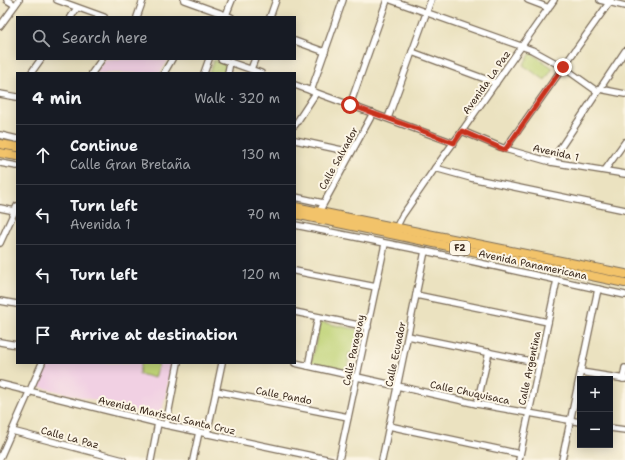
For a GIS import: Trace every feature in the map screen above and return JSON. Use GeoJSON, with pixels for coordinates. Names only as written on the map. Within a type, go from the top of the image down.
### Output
{"type":"FeatureCollection","features":[{"type":"Feature","properties":{"kind":"highway"},"geometry":{"type":"LineString","coordinates":[[0,144],[16,147]]}},
{"type":"Feature","properties":{"kind":"highway"},"geometry":{"type":"LineString","coordinates":[[0,153],[16,156]]}},
{"type":"Feature","properties":{"kind":"highway","name":"Avenida Panamericana"},"geometry":{"type":"LineString","coordinates":[[296,207],[625,283]]}},
{"type":"Feature","properties":{"kind":"highway","name":"Avenida Panamericana"},"geometry":{"type":"LineString","coordinates":[[296,214],[625,274]]}},
{"type":"Feature","properties":{"kind":"street"},"geometry":{"type":"LineString","coordinates":[[8,0],[15,5]]}},
{"type":"Feature","properties":{"kind":"street"},"geometry":{"type":"LineString","coordinates":[[0,26],[19,0]]}},
{"type":"Feature","properties":{"kind":"street"},"geometry":{"type":"LineString","coordinates":[[57,0],[101,16]]}},
{"type":"Feature","properties":{"kind":"street"},"geometry":{"type":"LineString","coordinates":[[137,16],[143,0]]}},
{"type":"Feature","properties":{"kind":"street"},"geometry":{"type":"LineString","coordinates":[[188,1],[228,16],[232,0]]}},
{"type":"Feature","properties":{"kind":"street"},"geometry":{"type":"LineString","coordinates":[[270,16],[276,0]]}},
{"type":"Feature","properties":{"kind":"street"},"geometry":{"type":"LineString","coordinates":[[296,123],[313,92],[343,0]]}},
{"type":"Feature","properties":{"kind":"street"},"geometry":{"type":"LineString","coordinates":[[350,105],[387,0]]}},
{"type":"Feature","properties":{"kind":"street"},"geometry":{"type":"LineString","coordinates":[[391,0],[532,50],[563,67],[599,90],[625,94]]}},
{"type":"Feature","properties":{"kind":"street"},"geometry":{"type":"LineString","coordinates":[[388,118],[431,0]]}},
{"type":"Feature","properties":{"kind":"street"},"geometry":{"type":"LineString","coordinates":[[528,0],[549,8]]}},
{"type":"Feature","properties":{"kind":"street","name":"Avenida La Paz"},"geometry":{"type":"LineString","coordinates":[[395,231],[435,168],[554,0]]}},
{"type":"Feature","properties":{"kind":"street"},"geometry":{"type":"LineString","coordinates":[[600,0],[610,1],[625,6]]}},
{"type":"Feature","properties":{"kind":"street"},"geometry":{"type":"LineString","coordinates":[[505,150],[610,1]]}},
{"type":"Feature","properties":{"kind":"street"},"geometry":{"type":"LineString","coordinates":[[72,16],[77,8]]}},
{"type":"Feature","properties":{"kind":"street"},"geometry":{"type":"LineString","coordinates":[[296,41],[325,52]]}},
{"type":"Feature","properties":{"kind":"street"},"geometry":{"type":"LineString","coordinates":[[412,52],[496,83]]}},
{"type":"Feature","properties":{"kind":"street"},"geometry":{"type":"LineString","coordinates":[[551,162],[625,53]]}},
{"type":"Feature","properties":{"kind":"street"},"geometry":{"type":"LineString","coordinates":[[32,72],[40,60]]}},
{"type":"Feature","properties":{"kind":"street"},"geometry":{"type":"LineString","coordinates":[[93,72],[101,60]]}},
{"type":"Feature","properties":{"kind":"street"},"geometry":{"type":"LineString","coordinates":[[165,72],[171,60]]}},
{"type":"Feature","properties":{"kind":"street"},"geometry":{"type":"LineString","coordinates":[[204,72],[209,60]]}},
{"type":"Feature","properties":{"kind":"street"},"geometry":{"type":"LineString","coordinates":[[224,60],[258,72]]}},
{"type":"Feature","properties":{"kind":"street"},"geometry":{"type":"LineString","coordinates":[[251,69],[255,60]]}},
{"type":"Feature","properties":{"kind":"street"},"geometry":{"type":"LineString","coordinates":[[228,72],[230,62]]}},
{"type":"Feature","properties":{"kind":"street"},"geometry":{"type":"LineString","coordinates":[[296,85],[454,143]]}},
{"type":"Feature","properties":{"kind":"street"},"geometry":{"type":"LineString","coordinates":[[0,94],[16,95]]}},
{"type":"Feature","properties":{"kind":"street","name":"Calle Salvador"},"geometry":{"type":"LineString","coordinates":[[318,212],[373,113]]}},
{"type":"Feature","properties":{"kind":"street","name":"Avenida 1"},"geometry":{"type":"LineString","coordinates":[[462,131],[505,150],[551,162],[625,174]]}},
{"type":"Feature","properties":{"kind":"street"},"geometry":{"type":"LineString","coordinates":[[0,135],[16,139]]}},
{"type":"Feature","properties":{"kind":"street"},"geometry":{"type":"LineString","coordinates":[[296,140],[351,152]]}},
{"type":"Feature","properties":{"kind":"street"},"geometry":{"type":"LineString","coordinates":[[605,170],[625,142]]}},
{"type":"Feature","properties":{"kind":"street"},"geometry":{"type":"LineString","coordinates":[[0,163],[16,166]]}},
{"type":"Feature","properties":{"kind":"street"},"geometry":{"type":"LineString","coordinates":[[435,168],[471,178],[625,210]]}},
{"type":"Feature","properties":{"kind":"street"},"geometry":{"type":"LineString","coordinates":[[296,197],[323,203]]}},
{"type":"Feature","properties":{"kind":"street"},"geometry":{"type":"LineString","coordinates":[[0,208],[16,209],[0,244]]}},
{"type":"Feature","properties":{"kind":"street","name":"Avenida Panamericana"},"geometry":{"type":"LineString","coordinates":[[296,226],[625,295]]}},
{"type":"Feature","properties":{"kind":"street","name":"Calle Paraguay"},"geometry":{"type":"LineString","coordinates":[[339,460],[385,244]]}},
{"type":"Feature","properties":{"kind":"street","name":"Calle Ecuador"},"geometry":{"type":"LineString","coordinates":[[382,460],[425,252]]}},
{"type":"Feature","properties":{"kind":"street"},"geometry":{"type":"LineString","coordinates":[[296,271],[376,287]]}},
{"type":"Feature","properties":{"kind":"street","name":"Calle Argentina"},"geometry":{"type":"LineString","coordinates":[[520,457],[557,280]]}},
{"type":"Feature","properties":{"kind":"street"},"geometry":{"type":"LineString","coordinates":[[562,460],[598,289]]}},
{"type":"Feature","properties":{"kind":"street"},"geometry":{"type":"LineString","coordinates":[[416,295],[548,322]]}},
{"type":"Feature","properties":{"kind":"street"},"geometry":{"type":"LineString","coordinates":[[0,301],[16,304]]}},
{"type":"Feature","properties":{"kind":"street"},"geometry":{"type":"LineString","coordinates":[[296,312],[368,327]]}},
{"type":"Feature","properties":{"kind":"street"},"geometry":{"type":"LineString","coordinates":[[308,366],[318,317]]}},
{"type":"Feature","properties":{"kind":"street"},"geometry":{"type":"LineString","coordinates":[[408,336],[540,362]]}},
{"type":"Feature","properties":{"kind":"street"},"geometry":{"type":"LineString","coordinates":[[0,342],[16,345]]}},
{"type":"Feature","properties":{"kind":"street"},"geometry":{"type":"LineString","coordinates":[[477,404],[489,352]]}},
{"type":"Feature","properties":{"kind":"street","name":"Calle Chuquisaca"},"geometry":{"type":"LineString","coordinates":[[296,363],[477,404],[577,421]]}},
{"type":"Feature","properties":{"kind":"street"},"geometry":{"type":"LineString","coordinates":[[0,458],[42,364]]}},
{"type":"Feature","properties":{"kind":"street"},"geometry":{"type":"LineString","coordinates":[[166,426],[178,364]]}},
{"type":"Feature","properties":{"kind":"street"},"geometry":{"type":"LineString","coordinates":[[207,434],[222,364]]}},
{"type":"Feature","properties":{"kind":"street"},"geometry":{"type":"LineString","coordinates":[[580,372],[624,379],[625,368]]}},
{"type":"Feature","properties":{"kind":"street","name":"Avenida Mariscal Santa Cruz"},"geometry":{"type":"LineString","coordinates":[[0,384],[166,426],[330,460]]}},
{"type":"Feature","properties":{"kind":"street","name":"Calle Pando"},"geometry":{"type":"LineString","coordinates":[[216,391],[348,417]]}},
{"type":"Feature","properties":{"kind":"street"},"geometry":{"type":"LineString","coordinates":[[151,460],[158,424]]}},
{"type":"Feature","properties":{"kind":"street"},"geometry":{"type":"LineString","coordinates":[[389,426],[520,457]]}},
{"type":"Feature","properties":{"kind":"street"},"geometry":{"type":"LineString","coordinates":[[613,428],[625,430]]}},
{"type":"Feature","properties":{"kind":"street","name":"Calle La Paz"},"geometry":{"type":"LineString","coordinates":[[12,431],[123,460]]}},
{"type":"Feature","properties":{"kind":"street"},"geometry":{"type":"LineString","coordinates":[[193,460],[199,432]]}},
{"type":"Feature","properties":{"kind":"shaded area"},"geometry":{"type":"Polygon","coordinates":[[[104,60],[168,60],[161,72],[96,72],[104,60]]]}},
{"type":"Feature","properties":{"kind":"shaded area"},"geometry":{"type":"Polygon","coordinates":[[[46,364],[172,364],[161,417],[36,386],[46,364]]]}},
{"type":"Feature","properties":{"kind":"green space"},"geometry":{"type":"Polygon","coordinates":[[[531,53],[553,68],[545,80],[523,65],[531,53]]]}},
{"type":"Feature","properties":{"kind":"green space"},"geometry":{"type":"Polygon","coordinates":[[[214,60],[228,65],[226,72],[209,72],[214,60]]]}},
{"type":"Feature","properties":{"kind":"green space"},"geometry":{"type":"Polygon","coordinates":[[[320,322],[365,331],[359,354],[349,353],[347,371],[311,364],[320,322]]]}},
{"type":"Feature","properties":{"kind":"green space"},"geometry":{"type":"Polygon","coordinates":[[[141,364],[159,364],[155,378],[139,374],[141,364]]]}},
{"type":"Feature","properties":{"kind":"route"},"geometry":{"type":"LineString","coordinates":[[350,105],[454,143],[462,131],[505,150],[563,67]]}}]}
